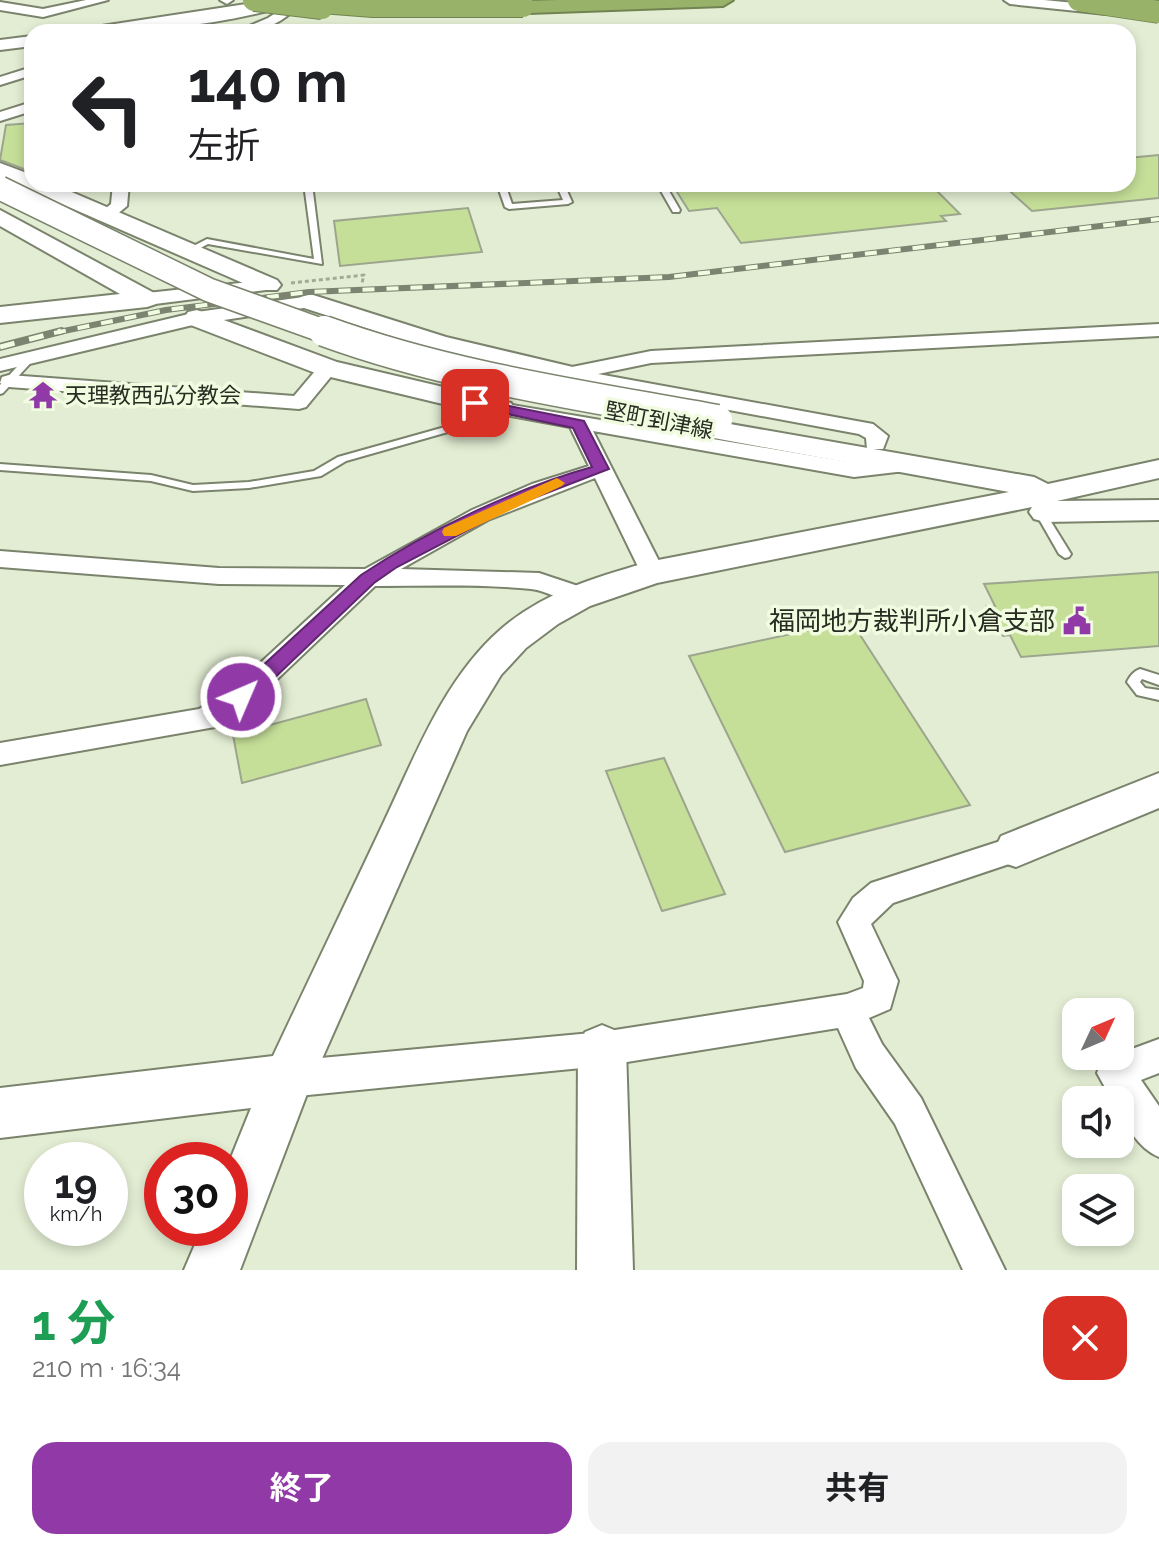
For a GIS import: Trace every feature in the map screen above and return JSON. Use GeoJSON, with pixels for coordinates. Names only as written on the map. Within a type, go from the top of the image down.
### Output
{"type":"FeatureCollection","features":[{"type":"Feature","properties":{"kind":"highway"},"geometry":{"type":"LineString","coordinates":[[254,0],[361,10],[528,3]]}},
{"type":"Feature","properties":{"kind":"highway"},"geometry":{"type":"LineString","coordinates":[[286,0],[402,7],[723,0]]}},
{"type":"Feature","properties":{"kind":"highway"},"geometry":{"type":"LineString","coordinates":[[353,0],[528,3]]}},
{"type":"Feature","properties":{"kind":"highway"},"geometry":{"type":"LineString","coordinates":[[1079,0],[1157,18]]}},
{"type":"Feature","properties":{"kind":"street"},"geometry":{"type":"LineString","coordinates":[[0,6],[44,18],[102,0]]}},
{"type":"Feature","properties":{"kind":"street"},"geometry":{"type":"LineString","coordinates":[[151,24],[263,8],[286,0],[488,5],[670,0]]}},
{"type":"Feature","properties":{"kind":"street"},"geometry":{"type":"LineString","coordinates":[[262,24],[282,16],[289,9],[286,0]]}},
{"type":"Feature","properties":{"kind":"street"},"geometry":{"type":"LineString","coordinates":[[1010,0],[1157,18]]}},
{"type":"Feature","properties":{"kind":"street"},"geometry":{"type":"LineString","coordinates":[[1138,0],[1157,18]]}},
{"type":"Feature","properties":{"kind":"street"},"geometry":{"type":"LineString","coordinates":[[0,45],[24,42]]}},
{"type":"Feature","properties":{"kind":"street"},"geometry":{"type":"LineString","coordinates":[[0,81],[24,74]]}},
{"type":"Feature","properties":{"kind":"street"},"geometry":{"type":"LineString","coordinates":[[0,117],[24,109]]}},
{"type":"Feature","properties":{"kind":"street"},"geometry":{"type":"LineString","coordinates":[[0,169],[24,180]]}},
{"type":"Feature","properties":{"kind":"street","name":"堅町到津線"},"geometry":{"type":"LineString","coordinates":[[0,188],[209,290],[370,348],[542,388],[1046,494]]}},
{"type":"Feature","properties":{"kind":"street"},"geometry":{"type":"LineString","coordinates":[[51,192],[268,285]]}},
{"type":"Feature","properties":{"kind":"street"},"geometry":{"type":"LineString","coordinates":[[104,216],[119,206],[120,192]]}},
{"type":"Feature","properties":{"kind":"street","name":"堅町到津線"},"geometry":{"type":"LineString","coordinates":[[0,199],[193,296],[361,356],[536,397],[715,425],[875,444],[913,444],[1063,467],[1159,486]]}},
{"type":"Feature","properties":{"kind":"street"},"geometry":{"type":"LineString","coordinates":[[0,217],[147,299]]}},
{"type":"Feature","properties":{"kind":"street"},"geometry":{"type":"LineString","coordinates":[[0,315],[268,285]]}},
{"type":"Feature","properties":{"kind":"street"},"geometry":{"type":"LineString","coordinates":[[3,379],[34,354],[197,318],[310,302],[367,322],[527,366],[865,429],[877,436],[875,444],[1046,494]]}},
{"type":"Feature","properties":{"kind":"street"},"geometry":{"type":"LineString","coordinates":[[197,318],[328,368],[501,409],[854,470],[905,464],[930,495],[928,511],[916,523]]}},
{"type":"Feature","properties":{"kind":"street"},"geometry":{"type":"LineString","coordinates":[[567,374],[651,357],[1159,330]]}},
{"type":"Feature","properties":{"kind":"street"},"geometry":{"type":"LineString","coordinates":[[3,379],[299,403],[328,368]]}},
{"type":"Feature","properties":{"kind":"street"},"geometry":{"type":"LineString","coordinates":[[579,424],[653,573]]}},
{"type":"Feature","properties":{"kind":"street"},"geometry":{"type":"LineString","coordinates":[[0,754],[205,719],[241,697],[367,579],[391,563],[512,501],[565,479],[601,469]]}},
{"type":"Feature","properties":{"kind":"street"},"geometry":{"type":"LineString","coordinates":[[916,523],[993,515],[1046,494],[1159,486]]}},
{"type":"Feature","properties":{"kind":"street"},"geometry":{"type":"LineString","coordinates":[[248,1179],[288,1079],[448,729],[478,675],[517,635],[545,615],[581,596],[653,573],[916,523],[1046,494],[1159,486]]}},
{"type":"Feature","properties":{"kind":"street"},"geometry":{"type":"LineString","coordinates":[[0,559],[219,576],[506,578],[539,581],[581,596]]}},
{"type":"Feature","properties":{"kind":"street"},"geometry":{"type":"LineString","coordinates":[[0,1113],[288,1079],[602,1049],[847,1010],[878,998],[881,981],[854,922],[864,908],[882,893],[1016,849],[1159,790]]}},
{"type":"Feature","properties":{"kind":"street"},"geometry":{"type":"LineString","coordinates":[[847,1010],[869,1056],[908,1111],[961,1227],[985,1270]]}},
{"type":"Feature","properties":{"kind":"street"},"geometry":{"type":"LineString","coordinates":[[602,1049],[605,1270]]}},
{"type":"Feature","properties":{"kind":"street"},"geometry":{"type":"LineString","coordinates":[[1159,1056],[1115,1073],[1159,1138]]}},
{"type":"Feature","properties":{"kind":"street"},"geometry":{"type":"LineString","coordinates":[[212,1270],[221,1246]]}},
{"type":"Feature","properties":{"kind":"lane"},"geometry":{"type":"LineString","coordinates":[[186,252],[207,241],[319,262],[309,192]]}},
{"type":"Feature","properties":{"kind":"lane"},"geometry":{"type":"LineString","coordinates":[[504,192],[509,207],[568,202],[564,192]]}},
{"type":"Feature","properties":{"kind":"lane"},"geometry":{"type":"LineString","coordinates":[[666,192],[676,210]]}},
{"type":"Feature","properties":{"kind":"lane"},"geometry":{"type":"LineString","coordinates":[[0,467],[151,478],[193,488],[249,485],[317,474],[342,459],[473,422],[501,409]]}},
{"type":"Feature","properties":{"kind":"lane"},"geometry":{"type":"LineString","coordinates":[[1046,494],[1065,554]]}},
{"type":"Feature","properties":{"kind":"lane"},"geometry":{"type":"LineString","coordinates":[[1157,698],[1137,689],[1134,678],[1145,674],[1159,680]]}},
{"type":"Feature","properties":{"kind":"path"},"geometry":{"type":"LineString","coordinates":[[268,285],[364,275],[362,283]]}},
{"type":"Feature","properties":{"kind":"building"},"geometry":{"type":"Polygon","coordinates":[[[24,124],[24,169],[0,160],[6,125],[24,124]]]}},
{"type":"Feature","properties":{"kind":"building"},"geometry":{"type":"Polygon","coordinates":[[[1159,155],[1159,198],[1032,211],[1011,192],[1136,192],[1136,157],[1159,155]]]}},
{"type":"Feature","properties":{"kind":"building"},"geometry":{"type":"Polygon","coordinates":[[[677,192],[938,192],[960,214],[941,216],[946,221],[741,243],[717,208],[689,211],[677,192]]]}},
{"type":"Feature","properties":{"kind":"building"},"geometry":{"type":"Polygon","coordinates":[[[468,208],[482,252],[340,266],[334,221],[468,208]]]}},
{"type":"Feature","properties":{"kind":"building","name":"福岡地方裁判所小倉支部"},"geometry":{"type":"Polygon","coordinates":[[[1159,572],[1159,646],[1021,657],[1010,635],[1003,636],[987,606],[995,606],[984,584],[1159,572]]]}},
{"type":"Feature","properties":{"kind":"building"},"geometry":{"type":"Polygon","coordinates":[[[851,621],[970,805],[785,852],[689,656],[851,621]]]}},
{"type":"Feature","properties":{"kind":"building"},"geometry":{"type":"Polygon","coordinates":[[[366,699],[381,745],[242,783],[233,735],[366,699]]]}},
{"type":"Feature","properties":{"kind":"building"},"geometry":{"type":"Polygon","coordinates":[[[664,758],[725,894],[662,911],[606,771],[664,758]]]}},
{"type":"Feature","properties":{"kind":"railway"},"geometry":{"type":"LineString","coordinates":[[54,333],[166,310],[309,292],[669,277],[1159,219]]}},
{"type":"Feature","properties":{"kind":"railway"},"geometry":{"type":"LineString","coordinates":[[0,347],[61,331]]}},
{"type":"Feature","properties":{"kind":"slow traffic"},"geometry":{"type":"LineString","coordinates":[[450,532],[557,483]]}},
{"type":"Feature","properties":{"kind":"place","name":"天理教西弘分教会"},"geometry":{"type":"Point","coordinates":[43,395]}},
{"type":"Feature","properties":{"kind":"place","name":"福岡地方裁判所小倉支部"},"geometry":{"type":"Point","coordinates":[1077,621]}},
{"type":"Feature","properties":{"kind":"route"},"geometry":{"type":"LineString","coordinates":[[241,697],[367,579],[391,563],[512,501],[565,479],[601,469],[579,424],[475,403]]}}]}
